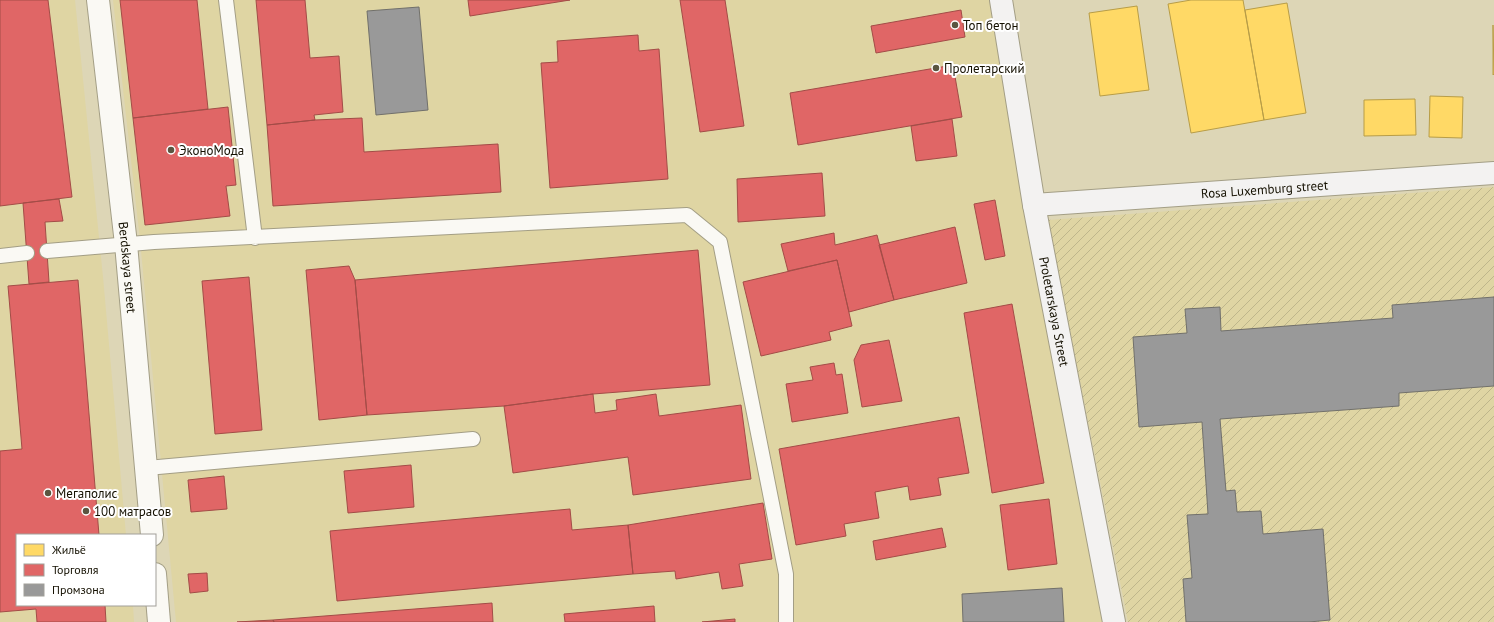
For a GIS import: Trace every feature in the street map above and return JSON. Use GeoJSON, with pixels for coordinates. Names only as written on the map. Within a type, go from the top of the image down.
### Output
{"type":"FeatureCollection","features":[{"type":"Feature","properties":{"kind":"street","name":"Berdskaya street"},"geometry":{"type":"LineString","coordinates":[[98,0],[126,244],[152,534]]}},
{"type":"Feature","properties":{"kind":"street","name":"Proletarskaya Street"},"geometry":{"type":"LineString","coordinates":[[1001,0],[1034,205],[1114,622]]}},
{"type":"Feature","properties":{"kind":"street","name":"Rosa Luxemburg street"},"geometry":{"type":"LineString","coordinates":[[1034,205],[1494,172]]}},
{"type":"Feature","properties":{"kind":"street"},"geometry":{"type":"LineString","coordinates":[[156,586],[159,622]]}},
{"type":"Feature","properties":{"kind":"lane"},"geometry":{"type":"LineString","coordinates":[[226,0],[255,238]]}},
{"type":"Feature","properties":{"kind":"lane"},"geometry":{"type":"LineString","coordinates":[[47,251],[126,244],[687,215],[720,242],[786,574],[786,622]]}},
{"type":"Feature","properties":{"kind":"lane"},"geometry":{"type":"LineString","coordinates":[[0,256],[27,253]]}},
{"type":"Feature","properties":{"kind":"lane"},"geometry":{"type":"LineString","coordinates":[[147,468],[473,439]]}},
{"type":"Feature","properties":{"kind":"shaded area"},"geometry":{"type":"Polygon","coordinates":[[[0,0],[75,0],[103,277],[126,534],[16,534],[16,606],[133,606],[134,622],[0,622],[0,0]]]}},
{"type":"Feature","properties":{"kind":"shaded area"},"geometry":{"type":"Polygon","coordinates":[[[113,0],[992,0],[1102,622],[176,622],[140,240],[113,0]]]}},
{"type":"Feature","properties":{"kind":"shaded area"},"geometry":{"type":"Polygon","coordinates":[[[1494,187],[1494,622],[1128,622],[1048,220],[1494,187]]]}},
{"type":"Feature","properties":{"kind":"building: Жильё"},"geometry":{"type":"Polygon","coordinates":[[[1191,0],[1243,0],[1264,120],[1191,133],[1168,4],[1191,0]]]}},
{"type":"Feature","properties":{"kind":"building: Жильё"},"geometry":{"type":"Polygon","coordinates":[[[1287,3],[1306,113],[1264,120],[1245,10],[1287,3]]]}},
{"type":"Feature","properties":{"kind":"building: Жильё"},"geometry":{"type":"Polygon","coordinates":[[[1137,6],[1149,90],[1100,96],[1089,13],[1137,6]]]}},
{"type":"Feature","properties":{"kind":"building: Жильё"},"geometry":{"type":"Polygon","coordinates":[[[1493,25],[1494,74],[1493,75],[1493,25]]]}},
{"type":"Feature","properties":{"kind":"building: Жильё"},"geometry":{"type":"Polygon","coordinates":[[[1430,96],[1463,97],[1462,138],[1429,137],[1430,96]]]}},
{"type":"Feature","properties":{"kind":"building: Жильё"},"geometry":{"type":"Polygon","coordinates":[[[1415,99],[1416,135],[1364,136],[1364,100],[1415,99]]]}},
{"type":"Feature","properties":{"kind":"building: Торговля"},"geometry":{"type":"Polygon","coordinates":[[[0,0],[48,0],[72,197],[0,206],[0,0]]]}},
{"type":"Feature","properties":{"kind":"building: Торговля"},"geometry":{"type":"Polygon","coordinates":[[[120,0],[197,0],[208,109],[133,118],[120,0]]]}},
{"type":"Feature","properties":{"kind":"building: Торговля"},"geometry":{"type":"Polygon","coordinates":[[[256,0],[305,0],[310,58],[339,56],[343,112],[314,115],[315,120],[267,125],[256,0]]]}},
{"type":"Feature","properties":{"kind":"building: Торговля"},"geometry":{"type":"Polygon","coordinates":[[[468,0],[570,0],[470,16],[468,0]]]}},
{"type":"Feature","properties":{"kind":"building: Торговля"},"geometry":{"type":"Polygon","coordinates":[[[680,0],[725,0],[744,126],[700,132],[680,0]]]}},
{"type":"Feature","properties":{"kind":"building: Торговля"},"geometry":{"type":"Polygon","coordinates":[[[961,10],[965,37],[876,53],[871,26],[961,10]]]}},
{"type":"Feature","properties":{"kind":"building: Торговля"},"geometry":{"type":"Polygon","coordinates":[[[638,35],[639,51],[659,49],[668,179],[550,188],[541,63],[558,62],[557,41],[638,35]]]}},
{"type":"Feature","properties":{"kind":"building: Торговля"},"geometry":{"type":"Polygon","coordinates":[[[953,65],[962,117],[798,145],[790,93],[953,65]]]}},
{"type":"Feature","properties":{"kind":"building: Торговля"},"geometry":{"type":"Polygon","coordinates":[[[228,107],[236,185],[226,186],[230,216],[145,225],[133,118],[228,107]]]}},
{"type":"Feature","properties":{"kind":"building: Торговля"},"geometry":{"type":"Polygon","coordinates":[[[362,118],[364,152],[498,144],[501,192],[273,206],[267,125],[315,120],[362,118]]]}},
{"type":"Feature","properties":{"kind":"building: Торговля"},"geometry":{"type":"Polygon","coordinates":[[[952,119],[957,156],[916,161],[911,126],[952,119]]]}},
{"type":"Feature","properties":{"kind":"building: Торговля"},"geometry":{"type":"Polygon","coordinates":[[[822,173],[825,216],[738,222],[737,179],[822,173]]]}},
{"type":"Feature","properties":{"kind":"building: Торговля"},"geometry":{"type":"Polygon","coordinates":[[[59,199],[63,221],[45,222],[49,282],[29,284],[23,203],[59,199]]]}},
{"type":"Feature","properties":{"kind":"building: Торговля"},"geometry":{"type":"Polygon","coordinates":[[[995,200],[1005,256],[985,260],[974,204],[995,200]]]}},
{"type":"Feature","properties":{"kind":"building: Торговля"},"geometry":{"type":"Polygon","coordinates":[[[955,227],[967,283],[894,300],[879,245],[955,227]]]}},
{"type":"Feature","properties":{"kind":"building: Торговля"},"geometry":{"type":"Polygon","coordinates":[[[834,233],[835,245],[877,235],[894,300],[849,312],[837,260],[788,271],[781,244],[834,233]]]}},
{"type":"Feature","properties":{"kind":"building: Торговля"},"geometry":{"type":"Polygon","coordinates":[[[698,250],[710,385],[593,394],[504,406],[367,415],[355,280],[698,250]]]}},
{"type":"Feature","properties":{"kind":"building: Торговля"},"geometry":{"type":"Polygon","coordinates":[[[837,260],[852,326],[829,332],[831,340],[761,356],[743,282],[837,260]]]}},
{"type":"Feature","properties":{"kind":"building: Торговля"},"geometry":{"type":"Polygon","coordinates":[[[349,266],[355,280],[367,415],[319,420],[306,270],[349,266]]]}},
{"type":"Feature","properties":{"kind":"building: Торговля"},"geometry":{"type":"Polygon","coordinates":[[[249,277],[262,430],[215,434],[202,281],[249,277]]]}},
{"type":"Feature","properties":{"kind":"building: Торговля","name":"Мегаполис"},"geometry":{"type":"Polygon","coordinates":[[[78,280],[99,534],[16,534],[16,606],[105,606],[106,622],[37,622],[36,609],[0,612],[0,451],[22,449],[8,286],[78,280]]]}},
{"type":"Feature","properties":{"kind":"building: Торговля"},"geometry":{"type":"Polygon","coordinates":[[[1012,304],[1044,483],[992,493],[964,313],[1012,304]]]}},
{"type":"Feature","properties":{"kind":"building: Торговля"},"geometry":{"type":"Polygon","coordinates":[[[889,340],[902,401],[862,407],[854,360],[861,345],[889,340]]]}},
{"type":"Feature","properties":{"kind":"building: Торговля"},"geometry":{"type":"Polygon","coordinates":[[[834,363],[836,375],[842,374],[848,413],[792,422],[786,384],[813,380],[810,367],[834,363]]]}},
{"type":"Feature","properties":{"kind":"building: Торговля"},"geometry":{"type":"Polygon","coordinates":[[[593,394],[595,413],[617,410],[616,400],[656,394],[659,416],[741,405],[751,479],[633,495],[628,457],[513,473],[504,406],[593,394]]]}},
{"type":"Feature","properties":{"kind":"building: Торговля"},"geometry":{"type":"Polygon","coordinates":[[[959,417],[969,473],[938,478],[941,495],[910,500],[908,486],[875,492],[879,518],[844,524],[846,536],[796,545],[779,449],[959,417]]]}},
{"type":"Feature","properties":{"kind":"building: Торговля"},"geometry":{"type":"Polygon","coordinates":[[[411,465],[414,507],[348,513],[344,471],[411,465]]]}},
{"type":"Feature","properties":{"kind":"building: Торговля"},"geometry":{"type":"Polygon","coordinates":[[[224,476],[227,509],[191,512],[188,480],[224,476]]]}},
{"type":"Feature","properties":{"kind":"building: Торговля"},"geometry":{"type":"Polygon","coordinates":[[[1049,499],[1057,564],[1008,570],[1000,505],[1049,499]]]}},
{"type":"Feature","properties":{"kind":"building: Торговля"},"geometry":{"type":"Polygon","coordinates":[[[763,503],[772,559],[739,564],[743,586],[722,589],[719,572],[676,579],[675,571],[633,574],[628,525],[763,503]]]}},
{"type":"Feature","properties":{"kind":"building: Торговля"},"geometry":{"type":"Polygon","coordinates":[[[570,509],[572,530],[628,525],[633,574],[337,601],[330,531],[570,509]]]}},
{"type":"Feature","properties":{"kind":"building: Торговля"},"geometry":{"type":"Polygon","coordinates":[[[942,528],[946,547],[876,560],[873,541],[942,528]]]}},
{"type":"Feature","properties":{"kind":"building: Торговля"},"geometry":{"type":"Polygon","coordinates":[[[207,573],[208,591],[190,593],[188,574],[207,573]]]}},
{"type":"Feature","properties":{"kind":"building: Торговля"},"geometry":{"type":"Polygon","coordinates":[[[492,603],[493,622],[274,622],[273,620],[492,603]]]}},
{"type":"Feature","properties":{"kind":"building: Торговля"},"geometry":{"type":"Polygon","coordinates":[[[654,606],[655,622],[565,622],[564,614],[654,606]]]}},
{"type":"Feature","properties":{"kind":"building: Торговля"},"geometry":{"type":"Polygon","coordinates":[[[735,619],[735,622],[702,622],[735,619]]]}},
{"type":"Feature","properties":{"kind":"building: Торговля"},"geometry":{"type":"Polygon","coordinates":[[[273,620],[274,622],[237,622],[273,620]]]}},
{"type":"Feature","properties":{"kind":"building: Промзона"},"geometry":{"type":"Polygon","coordinates":[[[419,7],[428,110],[376,115],[367,11],[419,7]]]}},
{"type":"Feature","properties":{"kind":"building: Промзона"},"geometry":{"type":"Polygon","coordinates":[[[1494,297],[1494,386],[1399,393],[1399,406],[1220,419],[1226,491],[1235,490],[1237,512],[1261,511],[1263,534],[1323,529],[1330,620],[1309,622],[1186,622],[1183,579],[1192,578],[1187,515],[1208,514],[1202,422],[1139,427],[1133,337],[1187,333],[1185,309],[1220,307],[1221,331],[1393,318],[1392,305],[1494,297]]]}},
{"type":"Feature","properties":{"kind":"building: Промзона"},"geometry":{"type":"Polygon","coordinates":[[[1062,588],[1064,622],[963,622],[962,594],[1062,588]]]}},
{"type":"Feature","properties":{"kind":"place","name":"Топ бетон"},"geometry":{"type":"Point","coordinates":[955,25]}},
{"type":"Feature","properties":{"kind":"place","name":"Пролетарский"},"geometry":{"type":"Point","coordinates":[936,68]}},
{"type":"Feature","properties":{"kind":"place","name":"ЭконоМода"},"geometry":{"type":"Point","coordinates":[171,150]}},
{"type":"Feature","properties":{"kind":"place","name":"Мегаполис"},"geometry":{"type":"Point","coordinates":[48,493]}},
{"type":"Feature","properties":{"kind":"place","name":"100 матрасов"},"geometry":{"type":"Point","coordinates":[86,511]}}]}
